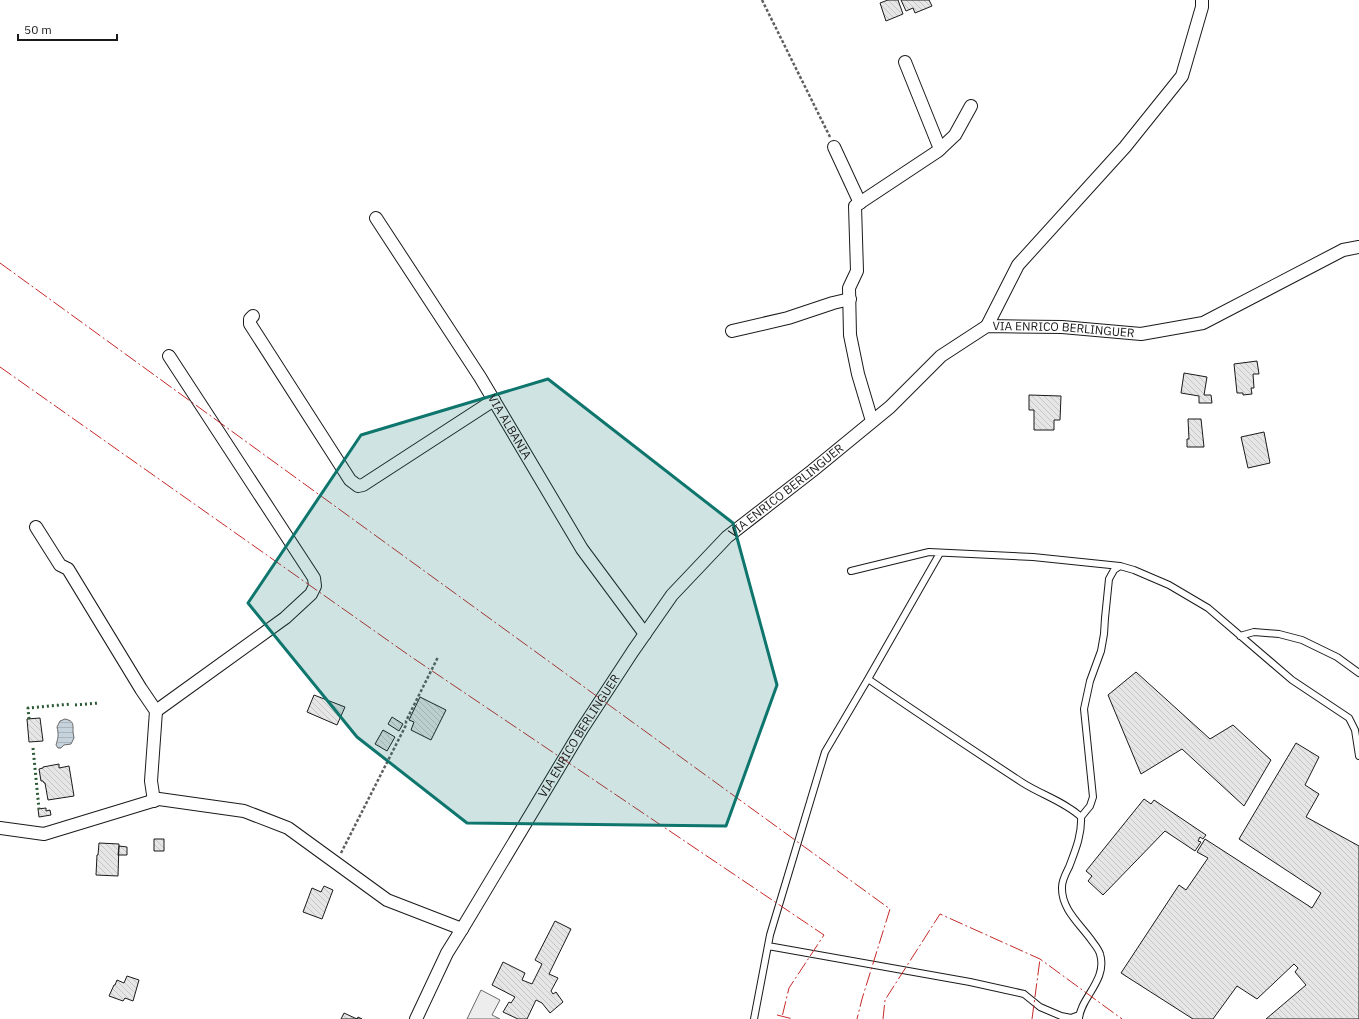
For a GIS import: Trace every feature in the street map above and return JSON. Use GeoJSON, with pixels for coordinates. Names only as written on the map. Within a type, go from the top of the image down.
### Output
{"type":"FeatureCollection","features":[{"type":"Feature","properties":{"kind":"street"},"geometry":{"type":"LineString","coordinates":[[987,326],[1018,265],[1125,147],[1182,76],[1202,7],[1202,0]]}},
{"type":"Feature","properties":{"kind":"street"},"geometry":{"type":"LineString","coordinates":[[905,62],[940,149]]}},
{"type":"Feature","properties":{"kind":"street"},"geometry":{"type":"LineString","coordinates":[[872,421],[858,374],[850,335],[850,288],[857,271],[855,206],[940,149],[955,135],[971,106]]}},
{"type":"Feature","properties":{"kind":"street"},"geometry":{"type":"LineString","coordinates":[[834,147],[860,203]]}},
{"type":"Feature","properties":{"kind":"street","name":"VIA ALBANIA"},"geometry":{"type":"LineString","coordinates":[[376,218],[480,377],[582,549],[645,634]]}},
{"type":"Feature","properties":{"kind":"street","name":"VIA ENRICO BERLINGUER"},"geometry":{"type":"LineString","coordinates":[[416,1019],[447,953],[582,729],[672,595],[726,537],[812,471],[890,407],[941,356],[987,326],[1062,327],[1141,334],[1203,323],[1343,250],[1359,247]]}},
{"type":"Feature","properties":{"kind":"street"},"geometry":{"type":"LineString","coordinates":[[732,331],[788,318],[833,303],[850,300]]}},
{"type":"Feature","properties":{"kind":"street"},"geometry":{"type":"LineString","coordinates":[[253,316],[250,319],[250,324],[350,480],[358,486],[494,400]]}},
{"type":"Feature","properties":{"kind":"street"},"geometry":{"type":"LineString","coordinates":[[156,711],[284,618],[311,594],[315,586],[314,578],[169,356]]}},
{"type":"Feature","properties":{"kind":"street"},"geometry":{"type":"LineString","coordinates":[[36,527],[60,565],[68,569],[156,711],[157,719],[151,781],[154,801]]}},
{"type":"Feature","properties":{"kind":"street"},"geometry":{"type":"LineString","coordinates":[[0,828],[44,834],[159,799],[244,812],[288,828],[387,900],[462,928]]}},
{"type":"Feature","properties":{"kind":"lane"},"geometry":{"type":"LineString","coordinates":[[851,570],[929,552],[1033,558],[1120,566],[1134,570],[1162,582],[1208,608],[1292,680],[1349,718],[1355,730],[1359,756]]}},
{"type":"Feature","properties":{"kind":"lane"},"geometry":{"type":"LineString","coordinates":[[754,1019],[768,946],[825,752],[940,553]]}},
{"type":"Feature","properties":{"kind":"lane"},"geometry":{"type":"LineString","coordinates":[[768,946],[970,982],[1024,994],[1040,1007],[1061,1016],[1071,1018],[1079,1017],[1098,980],[1101,964],[1100,953],[1068,910],[1063,899],[1062,886],[1078,844],[1081,832],[1081,817],[1090,806],[1093,797],[1084,709],[1090,681],[1102,645],[1109,579],[1114,570],[1120,566]]}},
{"type":"Feature","properties":{"kind":"lane"},"geometry":{"type":"LineString","coordinates":[[1240,636],[1254,632],[1279,634],[1302,640],[1337,656],[1359,673]]}},
{"type":"Feature","properties":{"kind":"lane"},"geometry":{"type":"LineString","coordinates":[[868,679],[956,740],[1032,789],[1064,805],[1081,817]]}},
{"type":"Feature","properties":{"kind":"path"},"geometry":{"type":"LineString","coordinates":[[762,0],[834,147]]}},
{"type":"Feature","properties":{"kind":"path"},"geometry":{"type":"LineString","coordinates":[[336,862],[406,725],[406,721],[438,658]]}},
{"type":"Feature","properties":{"kind":"highlighted area"},"geometry":{"type":"Polygon","coordinates":[[[548,379],[733,523],[777,685],[726,826],[467,823],[357,737],[248,603],[361,435],[548,379]]]}},
{"type":"Feature","properties":{"kind":"shaded area"},"geometry":{"type":"Polygon","coordinates":[[[65,719],[72,723],[74,738],[71,744],[58,748],[56,745],[58,736],[57,727],[60,721],[65,719]]]}},
{"type":"Feature","properties":{"kind":"shaded area"},"geometry":{"type":"Polygon","coordinates":[[[481,990],[500,1000],[492,1015],[500,1019],[467,1019],[481,990]]]}},
{"type":"Feature","properties":{"kind":"building"},"geometry":{"type":"Polygon","coordinates":[[[888,0],[898,0],[903,14],[886,21],[880,3],[888,0]]]}},
{"type":"Feature","properties":{"kind":"building"},"geometry":{"type":"Polygon","coordinates":[[[901,0],[929,0],[932,6],[915,13],[913,8],[906,11],[901,0]]]}},
{"type":"Feature","properties":{"kind":"building"},"geometry":{"type":"Polygon","coordinates":[[[1257,361],[1259,374],[1253,374],[1254,388],[1251,388],[1252,394],[1243,395],[1243,393],[1237,393],[1234,364],[1257,361]]]}},
{"type":"Feature","properties":{"kind":"building"},"geometry":{"type":"Polygon","coordinates":[[[1184,373],[1207,377],[1204,395],[1211,395],[1212,403],[1199,403],[1199,396],[1181,393],[1184,373]]]}},
{"type":"Feature","properties":{"kind":"building"},"geometry":{"type":"Polygon","coordinates":[[[1029,395],[1061,396],[1060,420],[1054,420],[1054,430],[1034,430],[1034,410],[1029,410],[1029,395]]]}},
{"type":"Feature","properties":{"kind":"building"},"geometry":{"type":"Polygon","coordinates":[[[1188,419],[1201,419],[1204,447],[1187,447],[1187,439],[1189,439],[1188,419]]]}},
{"type":"Feature","properties":{"kind":"building"},"geometry":{"type":"Polygon","coordinates":[[[1264,432],[1270,463],[1248,468],[1241,437],[1264,432]]]}},
{"type":"Feature","properties":{"kind":"building"},"geometry":{"type":"Polygon","coordinates":[[[1136,672],[1210,739],[1233,725],[1271,760],[1244,806],[1182,749],[1141,774],[1108,695],[1136,672]]]}},
{"type":"Feature","properties":{"kind":"building"},"geometry":{"type":"Polygon","coordinates":[[[314,695],[345,707],[337,725],[307,712],[314,695]]]}},
{"type":"Feature","properties":{"kind":"building"},"geometry":{"type":"Polygon","coordinates":[[[420,697],[446,710],[431,740],[411,730],[414,722],[409,720],[420,697]]]}},
{"type":"Feature","properties":{"kind":"building"},"geometry":{"type":"Polygon","coordinates":[[[392,717],[403,724],[399,731],[388,724],[392,717]]]}},
{"type":"Feature","properties":{"kind":"building"},"geometry":{"type":"Polygon","coordinates":[[[40,718],[43,741],[29,742],[27,719],[40,718]]]}},
{"type":"Feature","properties":{"kind":"building"},"geometry":{"type":"Polygon","coordinates":[[[383,730],[395,737],[387,751],[375,744],[383,730]]]}},
{"type":"Feature","properties":{"kind":"building"},"geometry":{"type":"Polygon","coordinates":[[[1296,743],[1319,757],[1305,785],[1319,794],[1306,817],[1359,846],[1359,1019],[1266,1019],[1306,985],[1295,972],[1298,968],[1294,964],[1257,999],[1237,986],[1213,1019],[1193,1019],[1121,973],[1179,885],[1186,890],[1208,858],[1197,852],[1205,839],[1312,908],[1321,893],[1239,839],[1296,743]]]}},
{"type":"Feature","properties":{"kind":"building"},"geometry":{"type":"Polygon","coordinates":[[[59,764],[59,768],[69,766],[74,796],[48,800],[45,783],[41,781],[39,769],[59,764]]]}},
{"type":"Feature","properties":{"kind":"building"},"geometry":{"type":"Polygon","coordinates":[[[1144,799],[1151,804],[1154,800],[1206,835],[1203,839],[1200,837],[1198,841],[1201,842],[1195,851],[1165,831],[1103,895],[1088,881],[1092,876],[1086,871],[1144,799]]]}},
{"type":"Feature","properties":{"kind":"building"},"geometry":{"type":"Polygon","coordinates":[[[46,808],[46,811],[50,810],[51,815],[39,817],[38,809],[46,808]]]}},
{"type":"Feature","properties":{"kind":"building"},"geometry":{"type":"Polygon","coordinates":[[[154,839],[164,839],[164,851],[154,851],[154,839]]]}},
{"type":"Feature","properties":{"kind":"building"},"geometry":{"type":"Polygon","coordinates":[[[99,843],[119,844],[118,876],[96,875],[99,843]]]}},
{"type":"Feature","properties":{"kind":"building"},"geometry":{"type":"Polygon","coordinates":[[[119,846],[127,847],[127,855],[118,855],[119,846]]]}},
{"type":"Feature","properties":{"kind":"building"},"geometry":{"type":"Polygon","coordinates":[[[324,886],[333,890],[322,919],[303,912],[312,888],[321,892],[324,886]]]}},
{"type":"Feature","properties":{"kind":"building"},"geometry":{"type":"Polygon","coordinates":[[[555,921],[571,929],[549,974],[558,978],[551,991],[553,994],[556,992],[563,1002],[550,1013],[542,1003],[536,1000],[527,1019],[518,1019],[503,1012],[509,1002],[511,1003],[515,997],[492,985],[503,962],[525,973],[522,980],[532,984],[542,964],[535,960],[555,921]]]}},
{"type":"Feature","properties":{"kind":"building"},"geometry":{"type":"Polygon","coordinates":[[[127,976],[139,980],[133,1001],[125,998],[123,1001],[109,996],[117,980],[124,983],[127,976]]]}},
{"type":"Feature","properties":{"kind":"building"},"geometry":{"type":"Polygon","coordinates":[[[344,1013],[357,1019],[341,1019],[344,1013]]]}},
{"type":"Feature","properties":{"kind":"hedge"},"geometry":{"type":"LineString","coordinates":[[75,705],[99,703]]}},
{"type":"Feature","properties":{"kind":"hedge"},"geometry":{"type":"LineString","coordinates":[[29,719],[28,708],[71,704]]}},
{"type":"Feature","properties":{"kind":"hedge"},"geometry":{"type":"LineString","coordinates":[[33,748],[39,809]]}},
{"type":"Feature","properties":{"kind":"power"},"geometry":{"type":"LineString","coordinates":[[0,263],[890,909],[857,1019]]}},
{"type":"Feature","properties":{"kind":"power"},"geometry":{"type":"LineString","coordinates":[[0,367],[410,656],[824,935],[789,988],[782,1017]]}},
{"type":"Feature","properties":{"kind":"power"},"geometry":{"type":"LineString","coordinates":[[883,1019],[885,1000],[940,914],[1040,959],[1122,1019]]}},
{"type":"Feature","properties":{"kind":"power"},"geometry":{"type":"LineString","coordinates":[[1032,1019],[1040,959]]}},
{"type":"Feature","properties":{"kind":"power"},"geometry":{"type":"LineString","coordinates":[[777,1015],[793,1019]]}}]}
